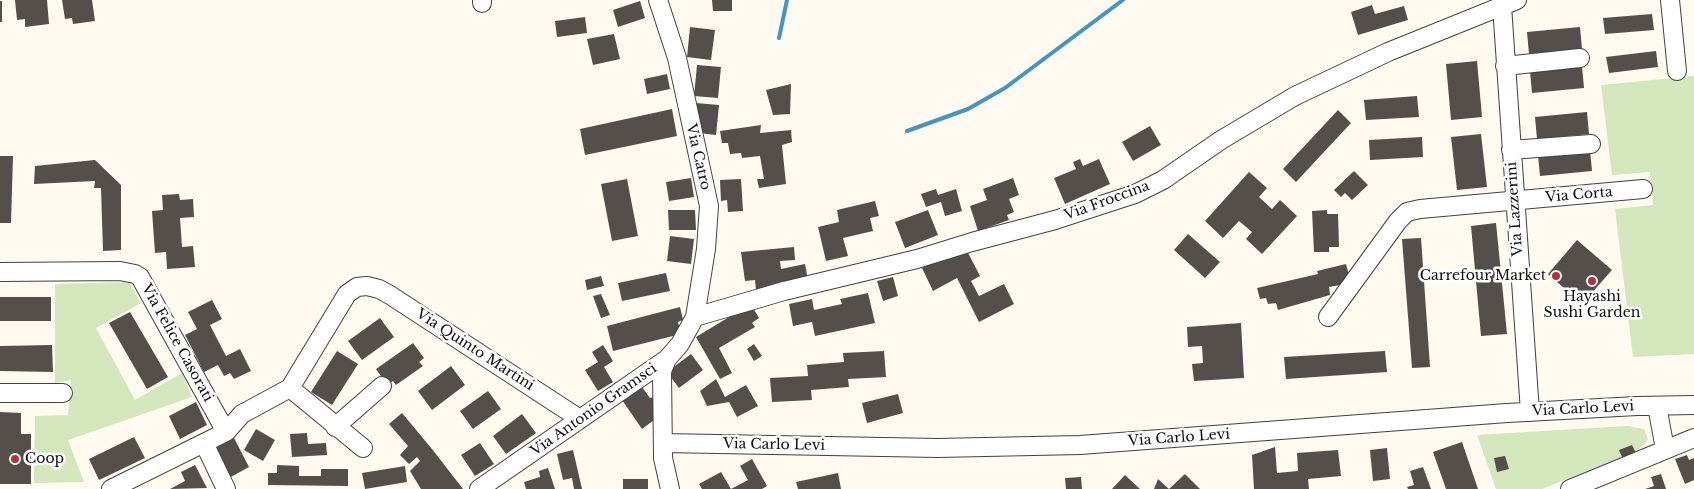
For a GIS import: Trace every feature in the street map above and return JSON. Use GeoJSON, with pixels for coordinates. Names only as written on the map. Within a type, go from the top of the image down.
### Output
{"type":"FeatureCollection","features":[{"type":"Feature","properties":{"kind":"street","name":"Via Catro"},"geometry":{"type":"LineString","coordinates":[[658,0],[677,58],[708,206],[706,249],[694,317]]}},
{"type":"Feature","properties":{"kind":"street"},"geometry":{"type":"LineString","coordinates":[[1670,0],[1677,71]]}},
{"type":"Feature","properties":{"kind":"street","name":"Via Froccina"},"geometry":{"type":"LineString","coordinates":[[694,317],[784,291],[917,259],[1055,220],[1148,188],[1163,180],[1220,140],[1295,96],[1388,52],[1509,3]]}},
{"type":"Feature","properties":{"kind":"street","name":"Via Lazzerini"},"geometry":{"type":"LineString","coordinates":[[1509,3],[1505,66],[1530,412]]}},
{"type":"Feature","properties":{"kind":"street"},"geometry":{"type":"LineString","coordinates":[[1505,66],[1580,58]]}},
{"type":"Feature","properties":{"kind":"street"},"geometry":{"type":"LineString","coordinates":[[1511,150],[1591,144]]}},
{"type":"Feature","properties":{"kind":"street","name":"Via Corta"},"geometry":{"type":"LineString","coordinates":[[1328,317],[1398,221],[1407,212],[1420,209],[1643,189]]}},
{"type":"Feature","properties":{"kind":"street","name":"Via Felice Casorati"},"geometry":{"type":"LineString","coordinates":[[0,272],[120,271],[134,274],[140,278],[226,432]]}},
{"type":"Feature","properties":{"kind":"street","name":"Via Quinto Martini"},"geometry":{"type":"LineString","coordinates":[[290,388],[347,294],[356,287],[367,286],[379,289],[390,295],[580,419]]}},
{"type":"Feature","properties":{"kind":"street","name":"Via Antonio Gramsci"},"geometry":{"type":"LineString","coordinates":[[479,489],[667,359],[680,344],[694,317]]}},
{"type":"Feature","properties":{"kind":"street"},"geometry":{"type":"LineString","coordinates":[[667,359],[662,371],[663,458],[670,489]]}},
{"type":"Feature","properties":{"kind":"street"},"geometry":{"type":"LineString","coordinates":[[335,427],[382,386]]}},
{"type":"Feature","properties":{"kind":"street"},"geometry":{"type":"LineString","coordinates":[[111,489],[226,432],[242,414],[290,388],[362,448]]}},
{"type":"Feature","properties":{"kind":"street"},"geometry":{"type":"LineString","coordinates":[[0,393],[63,393]]}},
{"type":"Feature","properties":{"kind":"street","name":"Via Carlo Levi"},"geometry":{"type":"LineString","coordinates":[[663,443],[938,448],[1071,445],[1530,412],[1694,405]]}},
{"type":"Feature","properties":{"kind":"street"},"geometry":{"type":"LineString","coordinates":[[1657,406],[1665,449]]}},
{"type":"Feature","properties":{"kind":"street"},"geometry":{"type":"LineString","coordinates":[[1570,489],[1694,438]]}},
{"type":"Feature","properties":{"kind":"street"},"geometry":{"type":"LineString","coordinates":[[204,443],[226,489]]}},
{"type":"Feature","properties":{"kind":"green space"},"geometry":{"type":"Polygon","coordinates":[[[1694,76],[1694,354],[1633,357],[1615,209],[1653,205],[1650,172],[1612,175],[1601,85],[1694,76]]]}},
{"type":"Feature","properties":{"kind":"green space"},"geometry":{"type":"Polygon","coordinates":[[[129,282],[141,303],[96,328],[135,400],[182,373],[192,397],[68,440],[84,482],[34,483],[35,416],[68,415],[71,380],[55,383],[55,284],[129,282]]]}},
{"type":"Feature","properties":{"kind":"green space"},"geometry":{"type":"Polygon","coordinates":[[[1627,426],[1644,429],[1648,439],[1639,449],[1542,489],[1496,489],[1477,435],[1627,426]]]}},
{"type":"Feature","properties":{"kind":"building"},"geometry":{"type":"Polygon","coordinates":[[[15,0],[47,0],[49,24],[25,27],[25,19],[17,20],[15,0]]]}},
{"type":"Feature","properties":{"kind":"building"},"geometry":{"type":"Polygon","coordinates":[[[62,0],[92,0],[95,21],[73,24],[72,18],[65,19],[62,0]]]}},
{"type":"Feature","properties":{"kind":"building"},"geometry":{"type":"Polygon","coordinates":[[[712,0],[732,0],[732,11],[713,11],[712,0]]]}},
{"type":"Feature","properties":{"kind":"building"},"geometry":{"type":"Polygon","coordinates":[[[0,1],[2,1],[2,22],[0,22],[0,1]]]}},
{"type":"Feature","properties":{"kind":"building"},"geometry":{"type":"Polygon","coordinates":[[[640,1],[645,18],[618,27],[613,10],[640,1]]]}},
{"type":"Feature","properties":{"kind":"building"},"geometry":{"type":"Polygon","coordinates":[[[1372,5],[1375,14],[1404,6],[1408,20],[1358,35],[1351,12],[1372,5]]]}},
{"type":"Feature","properties":{"kind":"building"},"geometry":{"type":"Polygon","coordinates":[[[1652,14],[1654,30],[1605,34],[1603,18],[1652,14]]]}},
{"type":"Feature","properties":{"kind":"building"},"geometry":{"type":"Polygon","coordinates":[[[585,17],[587,33],[557,37],[555,21],[585,17]]]}},
{"type":"Feature","properties":{"kind":"building"},"geometry":{"type":"Polygon","coordinates":[[[690,27],[715,30],[711,60],[687,57],[690,27]]]}},
{"type":"Feature","properties":{"kind":"building"},"geometry":{"type":"Polygon","coordinates":[[[1580,27],[1582,49],[1529,54],[1527,32],[1580,27]]]}},
{"type":"Feature","properties":{"kind":"building"},"geometry":{"type":"Polygon","coordinates":[[[614,34],[620,59],[593,65],[587,39],[614,34]]]}},
{"type":"Feature","properties":{"kind":"building"},"geometry":{"type":"Polygon","coordinates":[[[1656,51],[1658,67],[1609,73],[1606,57],[1656,51]]]}},
{"type":"Feature","properties":{"kind":"building"},"geometry":{"type":"Polygon","coordinates":[[[1477,61],[1482,117],[1451,120],[1446,64],[1477,61]]]}},
{"type":"Feature","properties":{"kind":"building"},"geometry":{"type":"Polygon","coordinates":[[[697,65],[721,67],[718,98],[694,96],[697,65]]]}},
{"type":"Feature","properties":{"kind":"building"},"geometry":{"type":"Polygon","coordinates":[[[1582,66],[1584,88],[1532,93],[1530,71],[1582,66]]]}},
{"type":"Feature","properties":{"kind":"building"},"geometry":{"type":"Polygon","coordinates":[[[667,74],[670,89],[647,94],[644,79],[667,74]]]}},
{"type":"Feature","properties":{"kind":"building"},"geometry":{"type":"Polygon","coordinates":[[[791,84],[790,114],[773,115],[766,90],[791,84]]]}},
{"type":"Feature","properties":{"kind":"building"},"geometry":{"type":"Polygon","coordinates":[[[1417,96],[1419,117],[1366,120],[1364,100],[1417,96]]]}},
{"type":"Feature","properties":{"kind":"building"},"geometry":{"type":"Polygon","coordinates":[[[696,103],[719,105],[716,135],[699,133],[696,103]]]}},
{"type":"Feature","properties":{"kind":"building"},"geometry":{"type":"Polygon","coordinates":[[[672,109],[677,136],[585,155],[580,129],[672,109]]]}},
{"type":"Feature","properties":{"kind":"building"},"geometry":{"type":"Polygon","coordinates":[[[1338,110],[1351,123],[1296,182],[1283,169],[1338,110]]]}},
{"type":"Feature","properties":{"kind":"building"},"geometry":{"type":"Polygon","coordinates":[[[1587,112],[1589,134],[1537,139],[1535,117],[1587,112]]]}},
{"type":"Feature","properties":{"kind":"building"},"geometry":{"type":"Polygon","coordinates":[[[761,125],[760,133],[791,130],[792,142],[782,145],[786,184],[759,188],[757,179],[764,179],[760,156],[742,158],[741,153],[730,154],[728,143],[722,143],[720,131],[761,125]]]}},
{"type":"Feature","properties":{"kind":"building"},"geometry":{"type":"Polygon","coordinates":[[[1150,126],[1161,145],[1133,161],[1122,142],[1150,126]]]}},
{"type":"Feature","properties":{"kind":"building"},"geometry":{"type":"Polygon","coordinates":[[[1481,134],[1487,187],[1457,190],[1451,137],[1481,134]]]}},
{"type":"Feature","properties":{"kind":"building"},"geometry":{"type":"Polygon","coordinates":[[[1422,137],[1423,157],[1370,160],[1369,140],[1422,137]]]}},
{"type":"Feature","properties":{"kind":"building"},"geometry":{"type":"Polygon","coordinates":[[[1590,150],[1592,171],[1540,176],[1538,155],[1590,150]]]}},
{"type":"Feature","properties":{"kind":"building"},"geometry":{"type":"Polygon","coordinates":[[[0,156],[13,156],[11,223],[0,223],[0,156]]]}},
{"type":"Feature","properties":{"kind":"building"},"geometry":{"type":"Polygon","coordinates":[[[1080,159],[1083,166],[1099,159],[1110,184],[1065,204],[1054,178],[1076,169],[1073,162],[1080,159]]]}},
{"type":"Feature","properties":{"kind":"building"},"geometry":{"type":"Polygon","coordinates":[[[95,160],[121,185],[121,250],[103,251],[101,188],[94,188],[95,181],[34,184],[35,166],[95,160]]]}},
{"type":"Feature","properties":{"kind":"building"},"geometry":{"type":"Polygon","coordinates":[[[1354,171],[1368,185],[1352,200],[1345,193],[1341,197],[1334,190],[1354,171]]]}},
{"type":"Feature","properties":{"kind":"building"},"geometry":{"type":"Polygon","coordinates":[[[1249,172],[1267,188],[1259,197],[1272,209],[1280,200],[1297,216],[1262,254],[1246,239],[1252,232],[1239,221],[1223,238],[1205,221],[1249,172]]]}},
{"type":"Feature","properties":{"kind":"building"},"geometry":{"type":"Polygon","coordinates":[[[691,178],[694,197],[669,201],[666,182],[691,178]]]}},
{"type":"Feature","properties":{"kind":"building"},"geometry":{"type":"Polygon","coordinates":[[[1013,178],[1019,195],[1009,199],[1014,212],[1007,215],[1009,220],[978,231],[970,206],[987,200],[983,189],[1013,178]]]}},
{"type":"Feature","properties":{"kind":"building"},"geometry":{"type":"Polygon","coordinates":[[[627,179],[638,236],[612,241],[601,184],[627,179]]]}},
{"type":"Feature","properties":{"kind":"building"},"geometry":{"type":"Polygon","coordinates":[[[741,179],[743,211],[728,212],[727,200],[721,201],[720,180],[741,179]]]}},
{"type":"Feature","properties":{"kind":"building"},"geometry":{"type":"Polygon","coordinates":[[[936,189],[938,195],[956,189],[962,211],[945,216],[941,202],[926,207],[921,194],[936,189]]]}},
{"type":"Feature","properties":{"kind":"building"},"geometry":{"type":"Polygon","coordinates":[[[179,194],[180,200],[193,199],[194,217],[180,218],[182,247],[193,246],[195,267],[167,269],[166,252],[155,253],[152,211],[163,210],[162,195],[179,194]]]}},
{"type":"Feature","properties":{"kind":"building"},"geometry":{"type":"Polygon","coordinates":[[[875,201],[879,216],[870,218],[873,231],[843,238],[848,256],[826,261],[818,227],[839,222],[837,210],[875,201]]]}},
{"type":"Feature","properties":{"kind":"building"},"geometry":{"type":"Polygon","coordinates":[[[668,210],[695,210],[696,230],[669,230],[668,210]]]}},
{"type":"Feature","properties":{"kind":"building"},"geometry":{"type":"Polygon","coordinates":[[[928,210],[938,235],[905,248],[895,222],[928,210]]]}},
{"type":"Feature","properties":{"kind":"building"},"geometry":{"type":"Polygon","coordinates":[[[1327,210],[1327,214],[1338,214],[1339,247],[1329,247],[1329,252],[1314,252],[1312,211],[1327,210]]]}},
{"type":"Feature","properties":{"kind":"building"},"geometry":{"type":"Polygon","coordinates":[[[1496,223],[1507,334],[1481,336],[1471,226],[1496,223]]]}},
{"type":"Feature","properties":{"kind":"building"},"geometry":{"type":"Polygon","coordinates":[[[1188,234],[1220,262],[1205,278],[1174,250],[1188,234]]]}},
{"type":"Feature","properties":{"kind":"building"},"geometry":{"type":"Polygon","coordinates":[[[670,236],[694,239],[691,264],[667,261],[670,236]]]}},
{"type":"Feature","properties":{"kind":"building"},"geometry":{"type":"Polygon","coordinates":[[[1421,238],[1430,367],[1412,368],[1402,239],[1421,238]]]}},
{"type":"Feature","properties":{"kind":"building"},"geometry":{"type":"Polygon","coordinates":[[[1577,240],[1612,270],[1582,304],[1548,274],[1577,240]]]}},
{"type":"Feature","properties":{"kind":"building"},"geometry":{"type":"Polygon","coordinates":[[[794,247],[795,260],[780,261],[781,269],[805,264],[808,280],[756,291],[755,280],[745,281],[741,252],[794,247]]]}},
{"type":"Feature","properties":{"kind":"building"},"geometry":{"type":"Polygon","coordinates":[[[965,247],[980,276],[971,281],[979,296],[1004,284],[1014,304],[979,322],[957,278],[933,291],[922,268],[965,247]]]}},
{"type":"Feature","properties":{"kind":"building"},"geometry":{"type":"Polygon","coordinates":[[[1346,264],[1351,283],[1329,287],[1330,295],[1278,310],[1276,303],[1268,304],[1266,298],[1260,299],[1257,288],[1318,274],[1317,271],[1346,264]]]}},
{"type":"Feature","properties":{"kind":"building"},"geometry":{"type":"Polygon","coordinates":[[[666,273],[670,291],[622,301],[618,283],[666,273]]]}},
{"type":"Feature","properties":{"kind":"building"},"geometry":{"type":"Polygon","coordinates":[[[601,276],[604,286],[587,290],[585,280],[601,276]]]}},
{"type":"Feature","properties":{"kind":"building"},"geometry":{"type":"Polygon","coordinates":[[[893,277],[898,296],[883,301],[877,281],[893,277]]]}},
{"type":"Feature","properties":{"kind":"building"},"geometry":{"type":"Polygon","coordinates":[[[868,293],[875,323],[815,336],[812,322],[793,326],[789,304],[812,299],[814,310],[842,304],[840,299],[868,293]]]}},
{"type":"Feature","properties":{"kind":"building"},"geometry":{"type":"Polygon","coordinates":[[[601,294],[610,315],[601,318],[593,296],[601,294]]]}},
{"type":"Feature","properties":{"kind":"building"},"geometry":{"type":"Polygon","coordinates":[[[0,297],[51,297],[51,321],[0,321],[0,297]]]}},
{"type":"Feature","properties":{"kind":"building"},"geometry":{"type":"Polygon","coordinates":[[[212,300],[222,319],[210,325],[226,356],[240,349],[251,371],[234,379],[230,373],[224,376],[218,365],[204,372],[185,335],[197,329],[188,312],[212,300]]]}},
{"type":"Feature","properties":{"kind":"building"},"geometry":{"type":"Polygon","coordinates":[[[752,306],[759,318],[752,323],[755,327],[719,348],[732,373],[720,379],[696,337],[739,311],[752,306]]]}},
{"type":"Feature","properties":{"kind":"building"},"geometry":{"type":"Polygon","coordinates":[[[680,307],[683,320],[678,322],[681,334],[613,351],[607,326],[680,307]]]}},
{"type":"Feature","properties":{"kind":"building"},"geometry":{"type":"Polygon","coordinates":[[[130,312],[168,377],[147,389],[109,323],[130,312]]]}},
{"type":"Feature","properties":{"kind":"building"},"geometry":{"type":"Polygon","coordinates":[[[380,318],[394,337],[362,360],[348,341],[380,318]]]}},
{"type":"Feature","properties":{"kind":"building"},"geometry":{"type":"Polygon","coordinates":[[[1241,323],[1244,378],[1194,381],[1192,364],[1203,363],[1202,346],[1188,347],[1187,327],[1241,323]]]}},
{"type":"Feature","properties":{"kind":"building"},"geometry":{"type":"Polygon","coordinates":[[[413,343],[424,358],[419,362],[423,366],[396,385],[393,381],[387,385],[376,369],[413,343]]]}},
{"type":"Feature","properties":{"kind":"building"},"geometry":{"type":"Polygon","coordinates":[[[754,344],[762,356],[754,361],[747,349],[754,344]]]}},
{"type":"Feature","properties":{"kind":"building"},"geometry":{"type":"Polygon","coordinates":[[[52,345],[53,372],[0,371],[0,346],[52,345]]]}},
{"type":"Feature","properties":{"kind":"building"},"geometry":{"type":"Polygon","coordinates":[[[603,345],[613,361],[604,367],[613,382],[598,391],[585,370],[598,362],[592,352],[603,345]]]}},
{"type":"Feature","properties":{"kind":"building"},"geometry":{"type":"Polygon","coordinates":[[[337,351],[358,364],[332,405],[311,392],[337,351]]]}},
{"type":"Feature","properties":{"kind":"building"},"geometry":{"type":"Polygon","coordinates":[[[884,351],[886,377],[848,379],[849,387],[811,390],[812,400],[772,402],[770,378],[808,376],[807,365],[844,362],[843,353],[884,351]]]}},
{"type":"Feature","properties":{"kind":"building"},"geometry":{"type":"Polygon","coordinates":[[[1385,351],[1387,372],[1286,379],[1284,357],[1385,351]]]}},
{"type":"Feature","properties":{"kind":"building"},"geometry":{"type":"Polygon","coordinates":[[[691,354],[703,370],[679,388],[667,372],[691,354]]]}},
{"type":"Feature","properties":{"kind":"building"},"geometry":{"type":"Polygon","coordinates":[[[451,366],[465,385],[432,410],[418,391],[451,366]]]}},
{"type":"Feature","properties":{"kind":"building"},"geometry":{"type":"Polygon","coordinates":[[[716,379],[725,397],[746,385],[758,406],[737,417],[729,402],[707,406],[700,391],[716,379]]]}},
{"type":"Feature","properties":{"kind":"building"},"geometry":{"type":"Polygon","coordinates":[[[642,387],[650,398],[654,397],[654,420],[642,429],[622,400],[642,387]]]}},
{"type":"Feature","properties":{"kind":"building"},"geometry":{"type":"Polygon","coordinates":[[[488,391],[501,409],[473,429],[460,411],[488,391]]]}},
{"type":"Feature","properties":{"kind":"building"},"geometry":{"type":"Polygon","coordinates":[[[898,394],[903,413],[867,423],[862,403],[898,394]]]}},
{"type":"Feature","properties":{"kind":"building"},"geometry":{"type":"Polygon","coordinates":[[[196,402],[207,425],[180,439],[169,416],[196,402]]]}},
{"type":"Feature","properties":{"kind":"building","name":"Coop"},"geometry":{"type":"Polygon","coordinates":[[[0,412],[21,413],[21,434],[31,434],[31,484],[0,484],[0,412]]]}},
{"type":"Feature","properties":{"kind":"building"},"geometry":{"type":"Polygon","coordinates":[[[402,413],[463,489],[421,489],[410,471],[420,461],[417,457],[409,464],[400,455],[408,446],[389,424],[402,413]]]}},
{"type":"Feature","properties":{"kind":"building"},"geometry":{"type":"Polygon","coordinates":[[[522,414],[536,433],[506,454],[493,436],[522,414]]]}},
{"type":"Feature","properties":{"kind":"building"},"geometry":{"type":"Polygon","coordinates":[[[256,429],[275,440],[263,461],[244,450],[256,429]]]}},
{"type":"Feature","properties":{"kind":"building"},"geometry":{"type":"Polygon","coordinates":[[[307,433],[308,444],[326,443],[327,455],[292,457],[290,434],[307,433]]]}},
{"type":"Feature","properties":{"kind":"building"},"geometry":{"type":"Polygon","coordinates":[[[134,437],[145,458],[99,480],[89,459],[134,437]]]}},
{"type":"Feature","properties":{"kind":"building"},"geometry":{"type":"Polygon","coordinates":[[[234,438],[249,467],[229,478],[214,448],[234,438]]]}},
{"type":"Feature","properties":{"kind":"building"},"geometry":{"type":"Polygon","coordinates":[[[1462,442],[1478,489],[1446,489],[1433,452],[1462,442]]]}},
{"type":"Feature","properties":{"kind":"building"},"geometry":{"type":"Polygon","coordinates":[[[480,443],[494,464],[475,476],[461,455],[480,443]]]}},
{"type":"Feature","properties":{"kind":"building"},"geometry":{"type":"Polygon","coordinates":[[[1632,445],[1636,453],[1623,459],[1619,450],[1632,445]]]}},
{"type":"Feature","properties":{"kind":"building"},"geometry":{"type":"Polygon","coordinates":[[[1275,447],[1277,473],[1298,471],[1297,453],[1338,450],[1341,476],[1308,479],[1309,489],[1254,489],[1252,455],[1275,447]]]}},
{"type":"Feature","properties":{"kind":"building"},"geometry":{"type":"Polygon","coordinates":[[[1387,448],[1390,479],[1373,481],[1370,450],[1387,448]]]}},
{"type":"Feature","properties":{"kind":"building"},"geometry":{"type":"Polygon","coordinates":[[[573,450],[582,489],[574,489],[572,478],[563,480],[557,454],[573,450]]]}},
{"type":"Feature","properties":{"kind":"building"},"geometry":{"type":"Polygon","coordinates":[[[1687,455],[1689,460],[1694,458],[1694,480],[1685,484],[1675,459],[1687,455]]]}},
{"type":"Feature","properties":{"kind":"building"},"geometry":{"type":"Polygon","coordinates":[[[1505,456],[1509,469],[1497,472],[1494,458],[1505,456]]]}},
{"type":"Feature","properties":{"kind":"building"},"geometry":{"type":"Polygon","coordinates":[[[752,459],[767,486],[762,489],[731,489],[748,480],[740,466],[752,459]]]}},
{"type":"Feature","properties":{"kind":"building"},"geometry":{"type":"Polygon","coordinates":[[[195,465],[207,488],[170,489],[185,481],[181,472],[195,465]]]}},
{"type":"Feature","properties":{"kind":"building"},"geometry":{"type":"Polygon","coordinates":[[[277,465],[299,466],[299,476],[321,476],[321,469],[348,469],[348,486],[268,485],[268,473],[277,473],[277,465]]]}},
{"type":"Feature","properties":{"kind":"building"},"geometry":{"type":"Polygon","coordinates":[[[405,466],[407,482],[365,489],[362,473],[405,466]]]}},
{"type":"Feature","properties":{"kind":"building"},"geometry":{"type":"Polygon","coordinates":[[[1423,467],[1431,489],[1408,489],[1407,487],[1414,485],[1410,471],[1423,467]]]}},
{"type":"Feature","properties":{"kind":"building"},"geometry":{"type":"Polygon","coordinates":[[[548,468],[555,489],[526,489],[524,482],[540,477],[539,471],[548,468]]]}},
{"type":"Feature","properties":{"kind":"building"},"geometry":{"type":"Polygon","coordinates":[[[721,472],[731,489],[702,489],[699,484],[721,472]]]}},
{"type":"Feature","properties":{"kind":"building"},"geometry":{"type":"Polygon","coordinates":[[[838,473],[841,489],[798,489],[796,482],[838,473]]]}},
{"type":"Feature","properties":{"kind":"building"},"geometry":{"type":"Polygon","coordinates":[[[1185,474],[1200,489],[1169,489],[1185,474]]]}},
{"type":"Feature","properties":{"kind":"building"},"geometry":{"type":"Polygon","coordinates":[[[1661,474],[1666,489],[1645,489],[1654,486],[1651,477],[1661,474]]]}},
{"type":"Feature","properties":{"kind":"building"},"geometry":{"type":"Polygon","coordinates":[[[1125,475],[1140,489],[1112,489],[1125,475]]]}},
{"type":"Feature","properties":{"kind":"building"},"geometry":{"type":"Polygon","coordinates":[[[1081,477],[1082,489],[1066,489],[1065,478],[1081,477]]]}},
{"type":"Feature","properties":{"kind":"building"},"geometry":{"type":"Polygon","coordinates":[[[623,479],[648,479],[648,489],[623,489],[623,479]]]}},
{"type":"Feature","properties":{"kind":"building"},"geometry":{"type":"Polygon","coordinates":[[[1158,479],[1169,489],[1154,489],[1158,479]]]}},
{"type":"Feature","properties":{"kind":"waterway"},"geometry":{"type":"LineString","coordinates":[[779,38],[787,0]]}},
{"type":"Feature","properties":{"kind":"waterway"},"geometry":{"type":"LineString","coordinates":[[907,131],[968,109],[1005,88],[1123,0]]}},
{"type":"Feature","properties":{"kind":"place","name":"Carrefour Market"},"geometry":{"type":"Point","coordinates":[1556,276]}},
{"type":"Feature","properties":{"kind":"place","name":"Hayashi Sushi Garden"},"geometry":{"type":"Point","coordinates":[1592,281]}},
{"type":"Feature","properties":{"kind":"place","name":"Coop"},"geometry":{"type":"Point","coordinates":[15,459]}}]}
